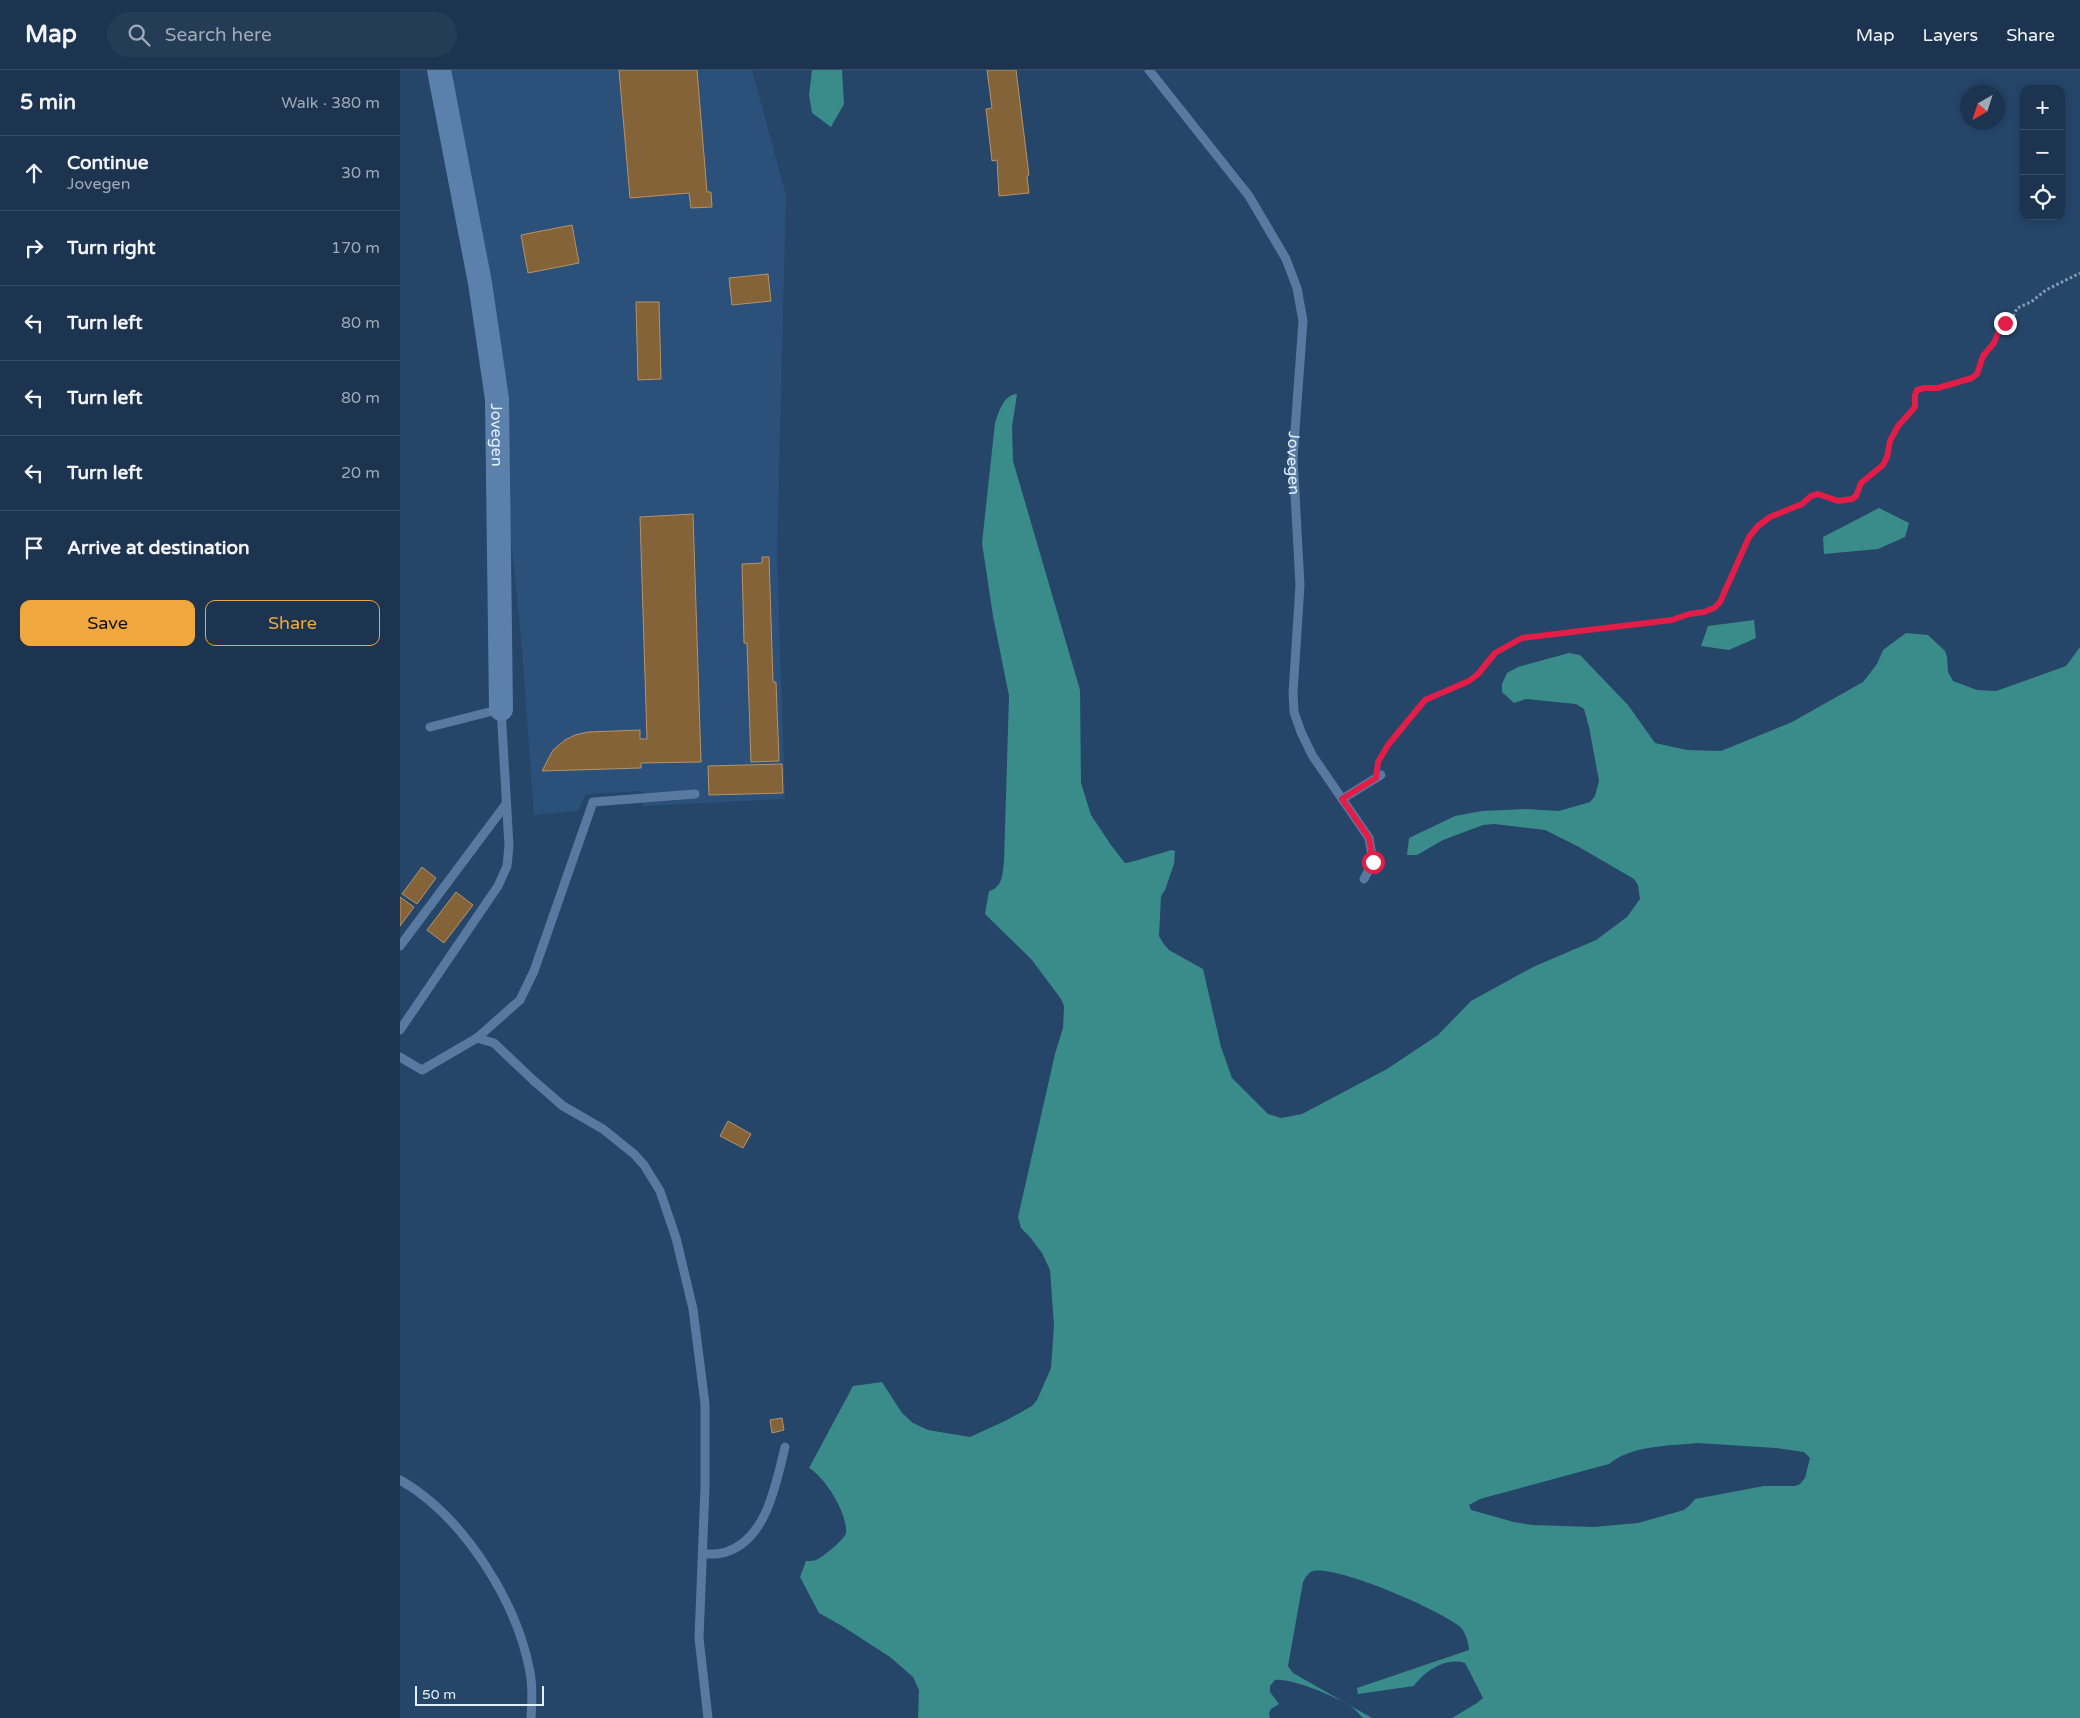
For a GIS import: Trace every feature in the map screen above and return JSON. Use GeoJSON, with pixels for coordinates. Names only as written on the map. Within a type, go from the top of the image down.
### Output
{"type":"FeatureCollection","features":[{"type":"Feature","properties":{"kind":"street","name":"Jovegen"},"geometry":{"type":"LineString","coordinates":[[439,70],[480,283],[497,399],[501,709]]}},
{"type":"Feature","properties":{"kind":"lane","name":"Jovegen"},"geometry":{"type":"LineString","coordinates":[[1149,70],[1249,196],[1286,259],[1297,288],[1303,321],[1293,458],[1300,585],[1293,693],[1294,712],[1312,755],[1369,838],[1373,862],[1364,879]]}},
{"type":"Feature","properties":{"kind":"lane"},"geometry":{"type":"LineString","coordinates":[[430,727],[501,709]]}},
{"type":"Feature","properties":{"kind":"lane","name":"Jovegen"},"geometry":{"type":"LineString","coordinates":[[400,1030],[504,877],[509,846],[501,709]]}},
{"type":"Feature","properties":{"kind":"lane"},"geometry":{"type":"LineString","coordinates":[[1342,799],[1378,776]]}},
{"type":"Feature","properties":{"kind":"lane"},"geometry":{"type":"LineString","coordinates":[[400,1058],[422,1070],[477,1038],[520,1000],[534,972],[593,802],[695,794]]}},
{"type":"Feature","properties":{"kind":"lane"},"geometry":{"type":"LineString","coordinates":[[400,946],[506,804]]}},
{"type":"Feature","properties":{"kind":"lane"},"geometry":{"type":"LineString","coordinates":[[477,1038],[494,1043],[532,1080],[563,1106],[603,1129],[634,1154],[644,1165],[660,1191],[676,1238],[693,1309],[705,1404],[703,1554],[699,1638],[708,1718]]}},
{"type":"Feature","properties":{"kind":"lane"},"geometry":{"type":"LineString","coordinates":[[703,1554],[728,1552],[745,1541],[753,1532],[764,1516],[770,1501],[785,1447]]}},
{"type":"Feature","properties":{"kind":"lane"},"geometry":{"type":"LineString","coordinates":[[400,1480],[422,1494],[451,1523],[479,1557],[502,1596],[518,1632],[528,1663],[531,1690],[531,1718]]}},
{"type":"Feature","properties":{"kind":"path"},"geometry":{"type":"LineString","coordinates":[[1378,776],[1378,762],[1388,745],[1425,700],[1469,681],[1478,674],[1495,653],[1522,638],[1672,620],[1714,608],[1720,602],[1749,537],[1758,526],[1770,517],[1802,504],[1811,496],[1818,494],[1838,501],[1852,499],[1856,496],[1861,483],[1883,465],[1887,457],[1890,441],[1898,426],[1915,407],[1917,390],[1938,388],[1972,378],[1977,374],[1983,356],[1994,343],[2000,328],[2014,317],[2017,308],[2031,302],[2046,290],[2080,273]]}},
{"type":"Feature","properties":{"kind":"shaded area"},"geometry":{"type":"Polygon","coordinates":[[[433,70],[752,70],[786,195],[777,555],[785,799],[643,806],[642,791],[586,794],[578,811],[534,815],[521,637],[508,512],[433,70]]]}},
{"type":"Feature","properties":{"kind":"shaded area"},"geometry":{"type":"Polygon","coordinates":[[[812,70],[842,70],[844,104],[831,127],[812,113],[809,95],[812,70]]]}},
{"type":"Feature","properties":{"kind":"shaded area"},"geometry":{"type":"Polygon","coordinates":[[[1017,394],[1012,427],[1013,461],[1080,690],[1081,783],[1091,815],[1125,863],[1172,850],[1175,851],[1174,864],[1161,896],[1159,936],[1169,950],[1203,969],[1221,1047],[1232,1078],[1268,1114],[1281,1118],[1302,1114],[1387,1069],[1438,1035],[1471,1001],[1533,967],[1596,940],[1627,917],[1640,899],[1638,885],[1634,879],[1579,847],[1545,830],[1494,824],[1483,825],[1443,840],[1417,855],[1407,855],[1409,838],[1455,816],[1482,811],[1526,809],[1559,811],[1590,802],[1595,796],[1599,781],[1584,709],[1576,704],[1526,699],[1514,703],[1502,692],[1502,684],[1507,673],[1518,667],[1569,653],[1580,655],[1628,705],[1655,743],[1687,750],[1721,751],[1792,722],[1863,682],[1877,664],[1883,650],[1906,633],[1928,635],[1945,651],[1948,672],[1953,681],[1977,690],[1996,691],[2066,666],[2080,647],[2080,1718],[1452,1718],[1483,1698],[1465,1663],[1450,1662],[1436,1667],[1424,1675],[1414,1686],[1358,1694],[1357,1688],[1469,1650],[1466,1637],[1461,1628],[1431,1610],[1388,1590],[1344,1575],[1326,1571],[1313,1571],[1308,1574],[1303,1582],[1288,1666],[1293,1673],[1372,1718],[1363,1718],[1352,1707],[1314,1689],[1292,1682],[1275,1680],[1270,1686],[1270,1692],[1279,1704],[1271,1709],[1269,1713],[1270,1718],[918,1718],[919,1690],[913,1677],[890,1657],[819,1613],[800,1577],[806,1561],[821,1557],[845,1536],[846,1525],[834,1497],[822,1479],[809,1468],[853,1386],[882,1382],[902,1413],[913,1423],[928,1430],[970,1437],[1032,1406],[1037,1400],[1051,1368],[1054,1326],[1050,1270],[1042,1253],[1021,1228],[1018,1217],[1055,1054],[1063,1028],[1064,1006],[1061,999],[1032,960],[985,914],[989,891],[997,887],[1002,876],[1004,862],[1009,696],[993,616],[982,543],[995,423],[1002,405],[1012,395],[1017,394]],[[1698,1443],[1640,1450],[1629,1453],[1609,1464],[1480,1499],[1469,1505],[1471,1510],[1532,1525],[1593,1527],[1638,1523],[1684,1510],[1695,1499],[1764,1486],[1795,1486],[1800,1484],[1805,1478],[1810,1458],[1804,1452],[1776,1448],[1698,1443]]]}},
{"type":"Feature","properties":{"kind":"shaded area"},"geometry":{"type":"Polygon","coordinates":[[[1879,508],[1909,523],[1905,537],[1878,549],[1824,554],[1823,537],[1879,508]]]}},
{"type":"Feature","properties":{"kind":"shaded area"},"geometry":{"type":"Polygon","coordinates":[[[1754,620],[1756,638],[1729,650],[1701,646],[1708,626],[1754,620]]]}},
{"type":"Feature","properties":{"kind":"building"},"geometry":{"type":"Polygon","coordinates":[[[619,70],[697,70],[707,192],[711,192],[712,207],[691,208],[689,193],[630,198],[619,70]]]}},
{"type":"Feature","properties":{"kind":"building"},"geometry":{"type":"Polygon","coordinates":[[[987,70],[1016,70],[1029,175],[1027,176],[1029,193],[999,196],[997,160],[992,161],[986,109],[992,108],[987,70]]]}},
{"type":"Feature","properties":{"kind":"building"},"geometry":{"type":"Polygon","coordinates":[[[572,225],[579,263],[528,273],[521,235],[572,225]]]}},
{"type":"Feature","properties":{"kind":"building"},"geometry":{"type":"Polygon","coordinates":[[[768,274],[771,301],[732,305],[729,278],[768,274]]]}},
{"type":"Feature","properties":{"kind":"building"},"geometry":{"type":"Polygon","coordinates":[[[636,302],[659,302],[661,379],[638,380],[636,302]]]}},
{"type":"Feature","properties":{"kind":"building"},"geometry":{"type":"Polygon","coordinates":[[[693,514],[701,762],[641,763],[641,768],[542,771],[553,750],[565,740],[575,735],[588,732],[640,730],[640,739],[647,739],[640,517],[693,514]]]}},
{"type":"Feature","properties":{"kind":"building"},"geometry":{"type":"Polygon","coordinates":[[[762,557],[769,557],[773,682],[776,682],[779,761],[751,762],[747,643],[744,643],[742,564],[762,563],[762,557]]]}},
{"type":"Feature","properties":{"kind":"building"},"geometry":{"type":"Polygon","coordinates":[[[782,764],[783,793],[709,795],[708,766],[782,764]]]}},
{"type":"Feature","properties":{"kind":"building"},"geometry":{"type":"Polygon","coordinates":[[[422,867],[436,878],[417,904],[402,894],[422,867]]]}},
{"type":"Feature","properties":{"kind":"building"},"geometry":{"type":"Polygon","coordinates":[[[456,892],[473,905],[444,943],[427,930],[456,892]]]}},
{"type":"Feature","properties":{"kind":"building"},"geometry":{"type":"Polygon","coordinates":[[[400,897],[414,907],[400,926],[400,897]]]}},
{"type":"Feature","properties":{"kind":"building"},"geometry":{"type":"Polygon","coordinates":[[[728,1121],[751,1134],[743,1148],[720,1136],[728,1121]]]}},
{"type":"Feature","properties":{"kind":"building"},"geometry":{"type":"Polygon","coordinates":[[[782,1418],[784,1430],[772,1433],[770,1420],[782,1418]]]}},
{"type":"Feature","properties":{"kind":"route"},"geometry":{"type":"LineString","coordinates":[[1373,862],[1369,838],[1342,799],[1376,778],[1378,762],[1388,745],[1425,700],[1469,681],[1478,674],[1495,653],[1522,638],[1644,622],[1661,622],[1714,608],[1720,602],[1749,537],[1758,526],[1770,517],[1802,504],[1811,496],[1818,494],[1838,501],[1852,499],[1856,496],[1861,483],[1883,465],[1887,457],[1890,441],[1898,426],[1915,407],[1917,390],[1938,388],[1972,378],[1979,371],[1980,361],[1994,343],[1996,335],[2005,323]]}}]}
